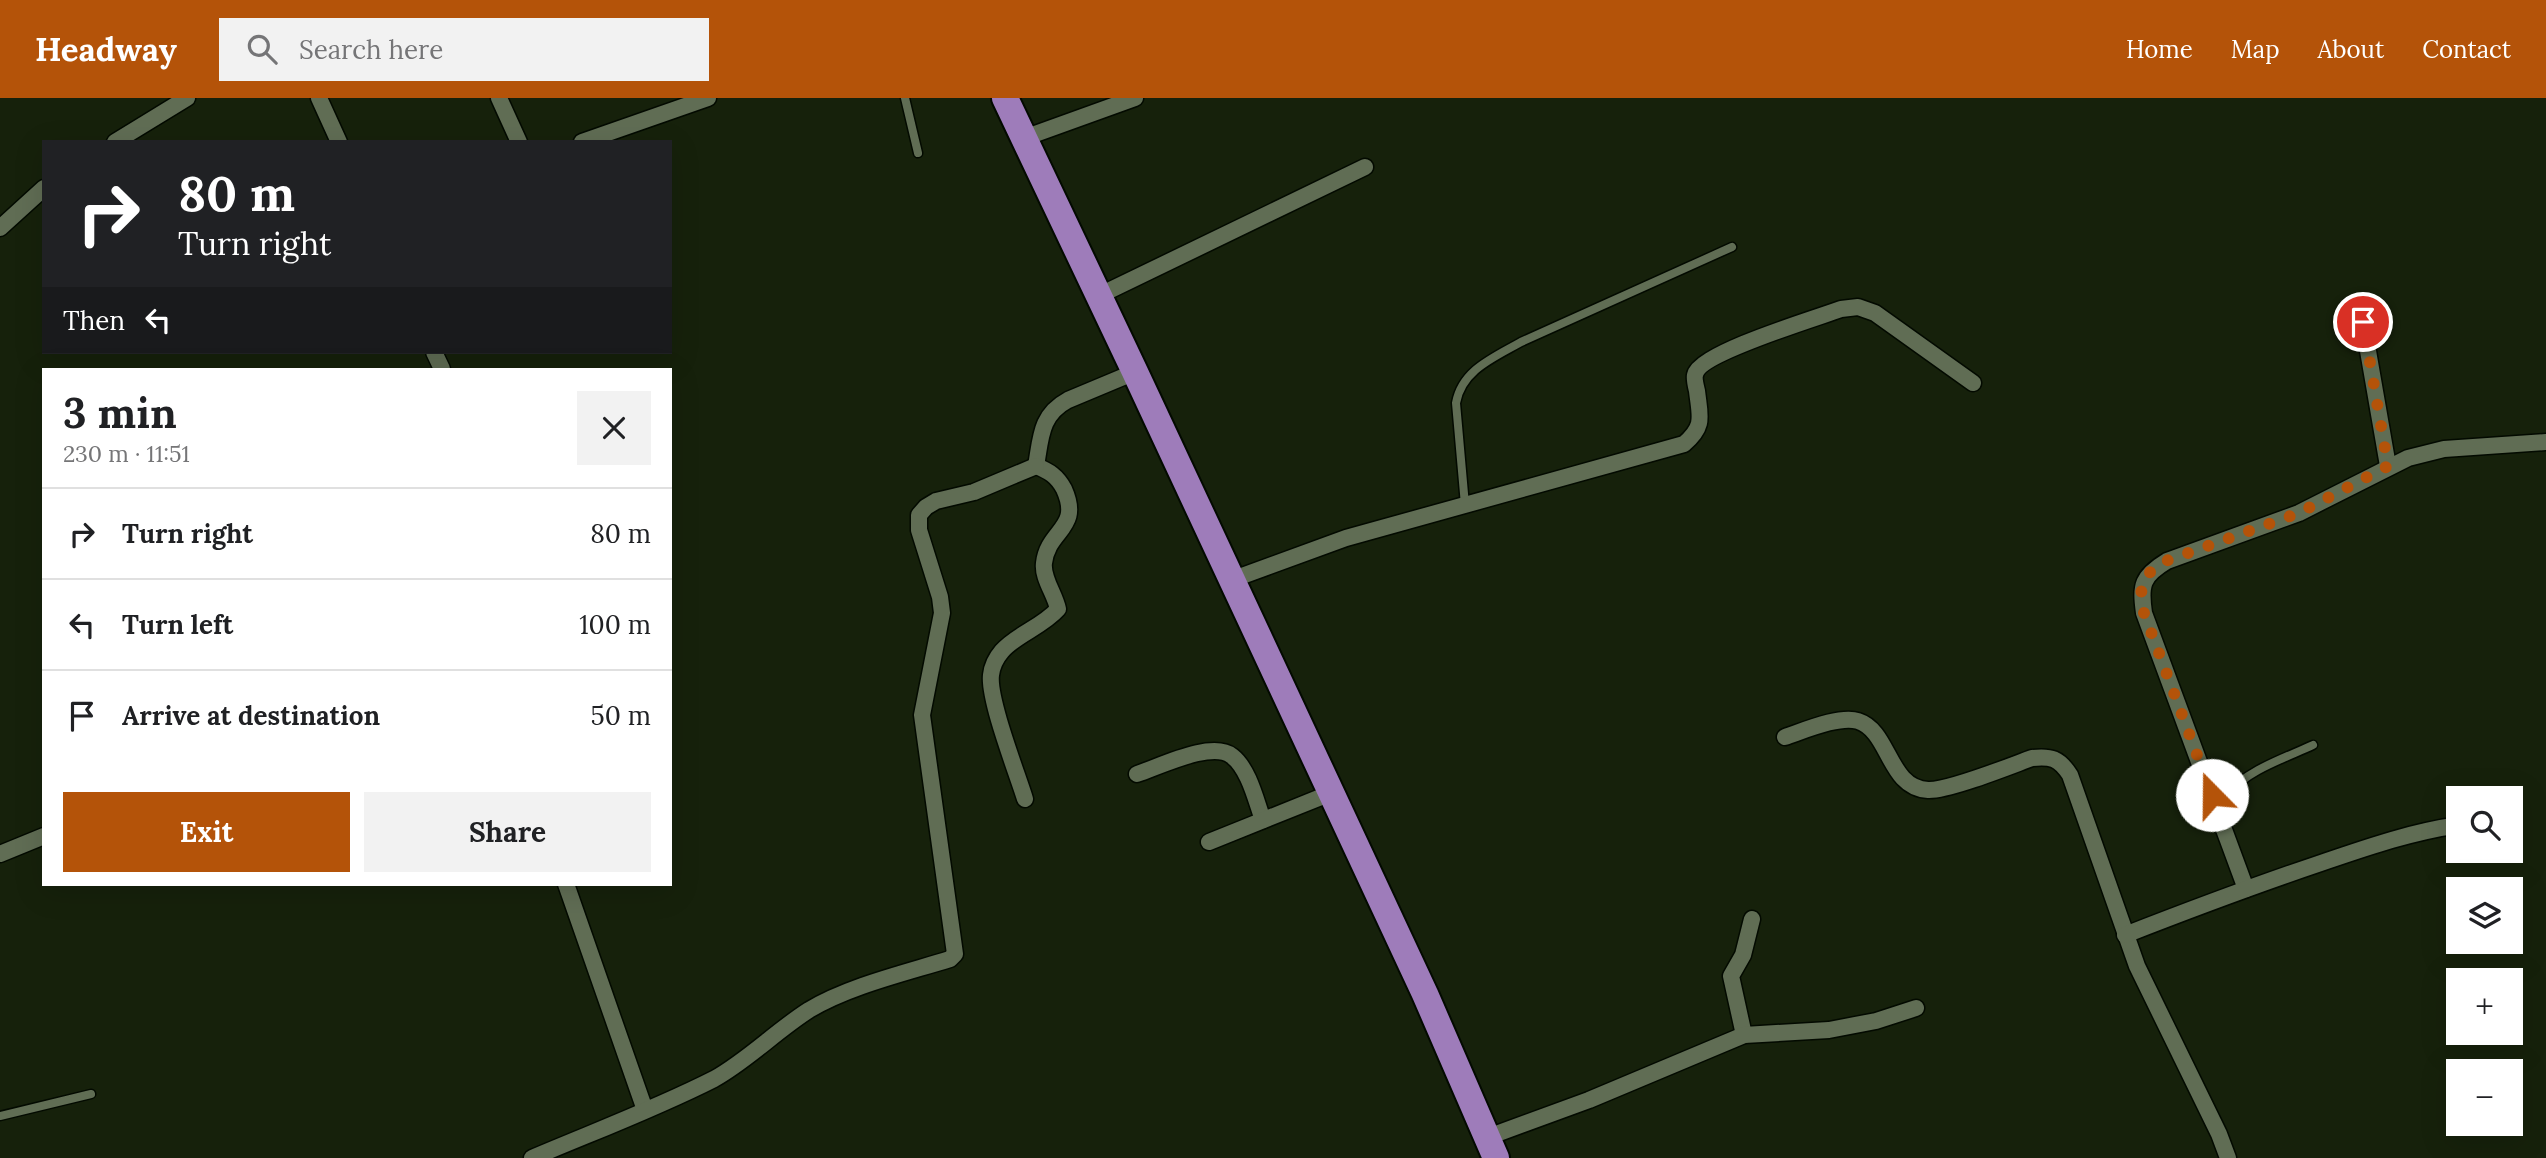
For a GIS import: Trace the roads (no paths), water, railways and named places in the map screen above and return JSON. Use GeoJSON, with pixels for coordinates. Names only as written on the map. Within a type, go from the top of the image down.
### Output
{"type":"FeatureCollection","features":[{"type":"Feature","properties":{"kind":"highway"},"geometry":{"type":"LineString","coordinates":[[1005,98],[1425,994],[1492,1147]]}},
{"type":"Feature","properties":{"kind":"street"},"geometry":{"type":"LineString","coordinates":[[118,140],[187,98]]}},
{"type":"Feature","properties":{"kind":"street"},"geometry":{"type":"LineString","coordinates":[[319,98],[338,140]]}},
{"type":"Feature","properties":{"kind":"street"},"geometry":{"type":"LineString","coordinates":[[499,98],[518,140]]}},
{"type":"Feature","properties":{"kind":"street"},"geometry":{"type":"LineString","coordinates":[[588,140],[708,98]]}},
{"type":"Feature","properties":{"kind":"street"},"geometry":{"type":"LineString","coordinates":[[1024,138],[1135,98]]}},
{"type":"Feature","properties":{"kind":"street"},"geometry":{"type":"LineString","coordinates":[[1098,296],[1365,167]]}},
{"type":"Feature","properties":{"kind":"street"},"geometry":{"type":"LineString","coordinates":[[0,228],[42,190]]}},
{"type":"Feature","properties":{"kind":"street"},"geometry":{"type":"LineString","coordinates":[[1231,580],[1346,538],[1684,444],[1696,434],[1701,422],[1694,375],[1701,364],[1734,347],[1841,309],[1858,307],[1875,313],[1973,383]]}},
{"type":"Feature","properties":{"kind":"street"},"geometry":{"type":"LineString","coordinates":[[2363,322],[2388,466]]}},
{"type":"Feature","properties":{"kind":"street"},"geometry":{"type":"LineString","coordinates":[[1035,466],[1045,420],[1058,405],[1135,372]]}},
{"type":"Feature","properties":{"kind":"street"},"geometry":{"type":"LineString","coordinates":[[2246,889],[2144,613],[2141,593],[2145,578],[2166,561],[2299,513],[2408,458],[2444,449],[2546,442]]}},
{"type":"Feature","properties":{"kind":"street"},"geometry":{"type":"LineString","coordinates":[[532,1158],[685,1093],[724,1073],[812,1009],[858,989],[950,959],[955,954],[922,715],[942,613],[940,597],[919,530],[919,516],[926,507],[936,501],[974,492],[1035,466],[1056,477],[1070,505],[1067,521],[1048,548],[1044,564],[1045,575],[1058,609],[1047,621],[1004,649],[995,661],[990,676],[993,695],[1025,799]]}},
{"type":"Feature","properties":{"kind":"street"},"geometry":{"type":"LineString","coordinates":[[1785,737],[1838,720],[1858,721],[1872,730],[1900,775],[1913,788],[1930,791],[2032,758],[2048,756],[2061,761],[2070,775],[2137,967],[2219,1134],[2228,1158]]}},
{"type":"Feature","properties":{"kind":"street"},"geometry":{"type":"LineString","coordinates":[[1137,774],[1218,749],[1232,755],[1241,768],[1263,820]]}},
{"type":"Feature","properties":{"kind":"street"},"geometry":{"type":"LineString","coordinates":[[1209,842],[1331,793]]}},
{"type":"Feature","properties":{"kind":"street"},"geometry":{"type":"LineString","coordinates":[[2126,935],[2246,889],[2377,844],[2446,827]]}},
{"type":"Feature","properties":{"kind":"street"},"geometry":{"type":"LineString","coordinates":[[0,854],[42,837]]}},
{"type":"Feature","properties":{"kind":"street"},"geometry":{"type":"LineString","coordinates":[[567,886],[645,1110]]}},
{"type":"Feature","properties":{"kind":"street"},"geometry":{"type":"LineString","coordinates":[[1744,1035],[1731,976],[1743,956],[1752,919]]}},
{"type":"Feature","properties":{"kind":"street"},"geometry":{"type":"LineString","coordinates":[[1492,1147],[1589,1100],[1744,1035],[1829,1030],[1876,1021],[1916,1008]]}},
{"type":"Feature","properties":{"kind":"lane"},"geometry":{"type":"LineString","coordinates":[[905,98],[918,153]]}},
{"type":"Feature","properties":{"kind":"lane"},"geometry":{"type":"LineString","coordinates":[[1465,505],[1456,403],[1458,390],[1467,376],[1521,342],[1732,247]]}},
{"type":"Feature","properties":{"kind":"lane"},"geometry":{"type":"LineString","coordinates":[[2220,817],[2229,794],[2238,784],[2314,745]]}},
{"type":"Feature","properties":{"kind":"lane"},"geometry":{"type":"LineString","coordinates":[[0,1116],[91,1094]]}}]}
